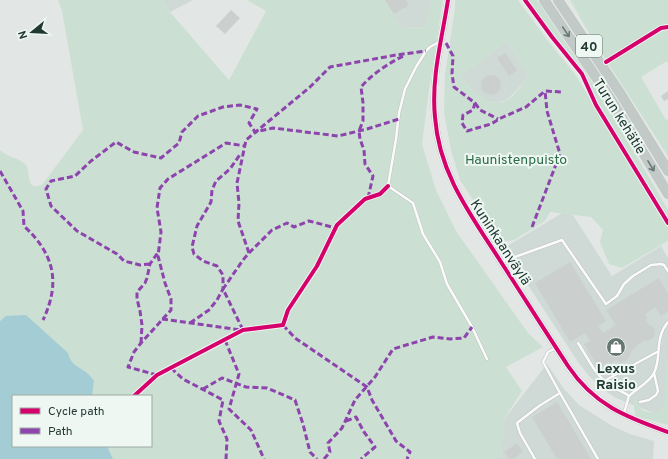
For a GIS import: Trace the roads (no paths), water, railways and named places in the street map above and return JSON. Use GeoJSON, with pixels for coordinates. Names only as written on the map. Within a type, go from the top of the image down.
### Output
{"type":"FeatureCollection","features":[{"type":"Feature","properties":{"kind":"highway","name":"Turun kehätie"},"geometry":{"type":"LineString","coordinates":[[544,0],[610,98],[668,194]]}},
{"type":"Feature","properties":{"kind":"highway","name":"Turun kehätie"},"geometry":{"type":"LineString","coordinates":[[558,0],[620,93],[668,171]]}},
{"type":"Feature","properties":{"kind":"street","name":"Kuninkaanväylä"},"geometry":{"type":"LineString","coordinates":[[448,0],[440,42],[434,102],[441,153],[460,199],[573,374],[585,388],[601,401],[624,415],[668,432]]}},
{"type":"Feature","properties":{"kind":"lane"},"geometry":{"type":"LineString","coordinates":[[440,42],[430,47],[426,51],[405,89],[399,112],[388,186],[413,202],[423,234],[440,262],[447,284],[472,327],[487,359]]}},
{"type":"Feature","properties":{"kind":"lane"},"geometry":{"type":"LineString","coordinates":[[501,262],[562,240],[606,304],[617,296],[624,284],[633,276],[651,265],[664,265],[668,272]]}},
{"type":"Feature","properties":{"kind":"lane"},"geometry":{"type":"LineString","coordinates":[[640,402],[649,400],[656,396],[658,391],[654,373],[658,344],[664,326],[668,322]]}},
{"type":"Feature","properties":{"kind":"lane"},"geometry":{"type":"LineString","coordinates":[[578,343],[598,375],[617,390],[624,392],[629,396]]}},
{"type":"Feature","properties":{"kind":"lane"},"geometry":{"type":"LineString","coordinates":[[556,348],[548,352],[543,362],[598,459]]}},
{"type":"Feature","properties":{"kind":"lane"},"geometry":{"type":"LineString","coordinates":[[604,381],[658,352]]}},
{"type":"Feature","properties":{"kind":"lane"},"geometry":{"type":"LineString","coordinates":[[624,415],[629,396],[654,373]]}},
{"type":"Feature","properties":{"kind":"lane"},"geometry":{"type":"LineString","coordinates":[[535,459],[520,433],[517,423],[539,406],[560,394]]}},
{"type":"Feature","properties":{"kind":"water"},"geometry":{"type":"Polygon","coordinates":[[[26,315],[68,353],[71,361],[88,374],[94,381],[92,395],[12,395],[12,447],[107,447],[113,459],[0,459],[0,321],[6,316],[26,315]]]}},
{"type":"Feature","properties":{"kind":"place","name":"Lexus Raisio"},"geometry":{"type":"Point","coordinates":[616,347]}},
{"type":"Feature","properties":{"kind":"park label","name":"Haunistenpuisto"},"geometry":{"type":"Point","coordinates":[516,159]}}]}
